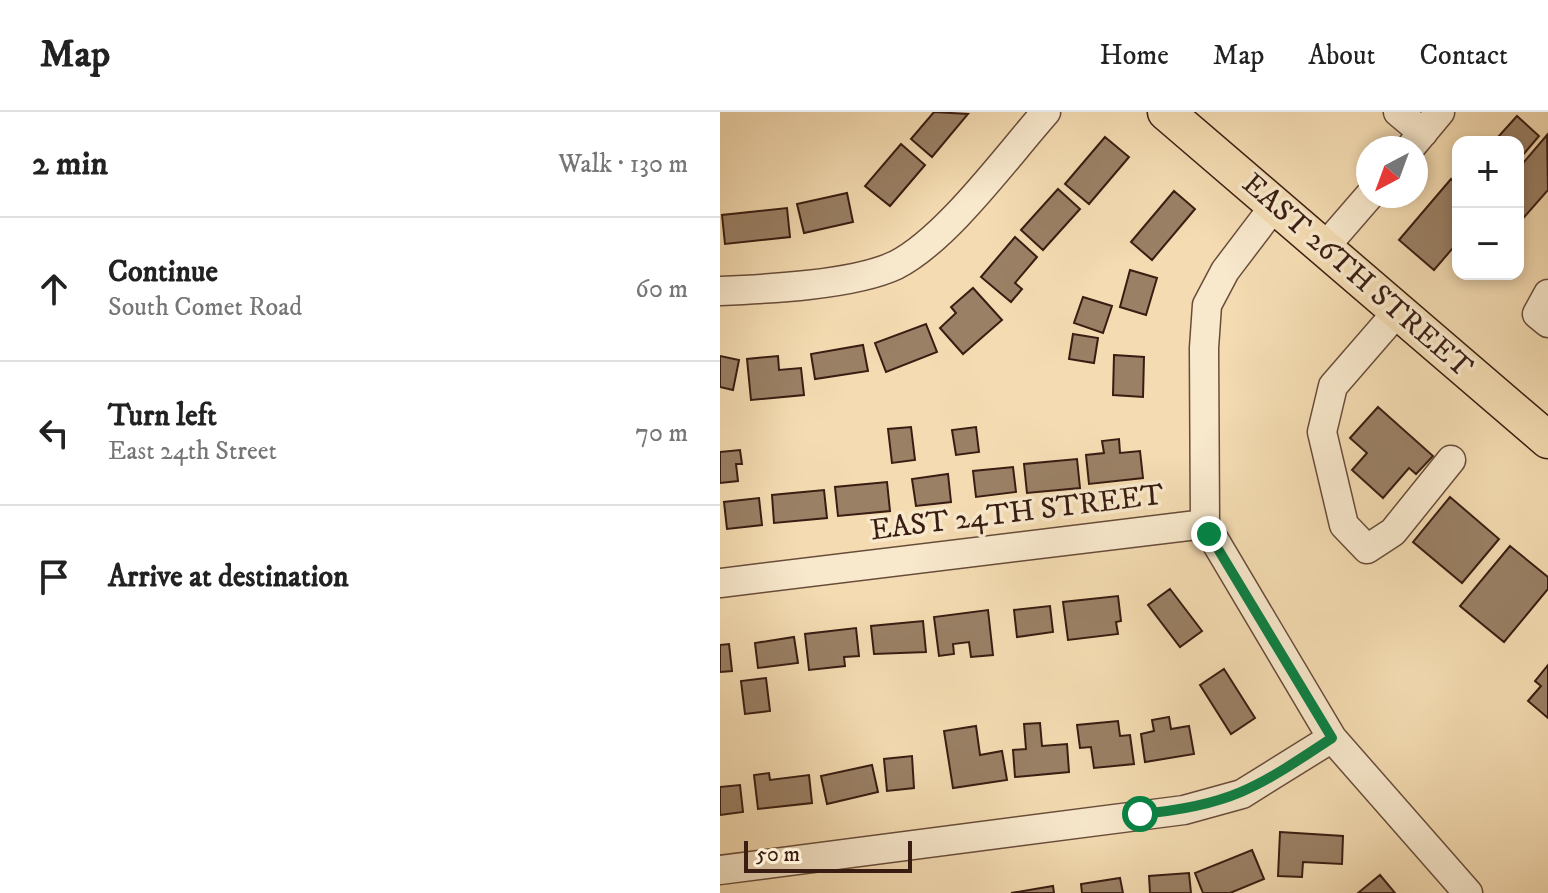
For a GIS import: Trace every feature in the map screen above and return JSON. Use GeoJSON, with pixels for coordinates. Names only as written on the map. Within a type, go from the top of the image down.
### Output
{"type":"FeatureCollection","features":[{"type":"Feature","properties":{"kind":"main road","name":"EAST 26TH STREET"},"geometry":{"type":"LineString","coordinates":[[1166,112],[1548,440]]}},
{"type":"Feature","properties":{"kind":"street"},"geometry":{"type":"LineString","coordinates":[[720,291],[853,278],[897,264],[946,225],[1046,112]]}},
{"type":"Feature","properties":{"kind":"street"},"geometry":{"type":"LineString","coordinates":[[1398,112],[1424,131]]}},
{"type":"Feature","properties":{"kind":"street"},"geometry":{"type":"LineString","coordinates":[[1205,524],[1204,348],[1207,305],[1225,271],[1275,205]]}},
{"type":"Feature","properties":{"kind":"street"},"geometry":{"type":"LineString","coordinates":[[1324,248],[1359,208]]}},
{"type":"Feature","properties":{"kind":"street"},"geometry":{"type":"LineString","coordinates":[[1548,294],[1538,307],[1537,314],[1548,323]]}},
{"type":"Feature","properties":{"kind":"street"},"geometry":{"type":"LineString","coordinates":[[1398,311],[1333,386],[1322,432],[1344,525],[1367,549],[1393,532],[1451,460]]}},
{"type":"Feature","properties":{"kind":"street","name":"EAST 24TH STREET"},"geometry":{"type":"LineString","coordinates":[[720,583],[1205,524],[1332,738],[1468,893]]}},
{"type":"Feature","properties":{"kind":"street"},"geometry":{"type":"LineString","coordinates":[[720,870],[1184,810],[1242,794],[1332,738]]}},
{"type":"Feature","properties":{"kind":"building"},"geometry":{"type":"Polygon","coordinates":[[[934,112],[968,114],[932,157],[911,139],[934,112]]]}},
{"type":"Feature","properties":{"kind":"building"},"geometry":{"type":"Polygon","coordinates":[[[1517,116],[1539,136],[1524,154],[1524,136],[1499,136],[1517,116]]]}},
{"type":"Feature","properties":{"kind":"building"},"geometry":{"type":"Polygon","coordinates":[[[1547,135],[1548,190],[1524,217],[1524,208],[1524,162],[1547,135]]]}},
{"type":"Feature","properties":{"kind":"building"},"geometry":{"type":"Polygon","coordinates":[[[1105,137],[1129,157],[1089,204],[1065,184],[1105,137]]]}},
{"type":"Feature","properties":{"kind":"building"},"geometry":{"type":"Polygon","coordinates":[[[901,144],[925,165],[890,206],[865,186],[901,144]]]}},
{"type":"Feature","properties":{"kind":"building"},"geometry":{"type":"Polygon","coordinates":[[[1452,180],[1452,249],[1434,270],[1399,240],[1452,180]]]}},
{"type":"Feature","properties":{"kind":"building"},"geometry":{"type":"Polygon","coordinates":[[[1058,189],[1080,209],[1043,250],[1021,230],[1058,189]]]}},
{"type":"Feature","properties":{"kind":"building"},"geometry":{"type":"Polygon","coordinates":[[[1174,191],[1195,209],[1152,260],[1131,242],[1174,191]]]}},
{"type":"Feature","properties":{"kind":"building"},"geometry":{"type":"Polygon","coordinates":[[[847,193],[853,222],[804,233],[797,204],[847,193]]]}},
{"type":"Feature","properties":{"kind":"building"},"geometry":{"type":"Polygon","coordinates":[[[787,208],[790,237],[725,244],[722,215],[787,208]]]}},
{"type":"Feature","properties":{"kind":"building"},"geometry":{"type":"Polygon","coordinates":[[[1015,237],[1037,257],[1015,283],[1022,289],[1011,302],[981,277],[1015,237]]]}},
{"type":"Feature","properties":{"kind":"building"},"geometry":{"type":"Polygon","coordinates":[[[1130,270],[1157,278],[1146,315],[1120,307],[1130,270]]]}},
{"type":"Feature","properties":{"kind":"building"},"geometry":{"type":"Polygon","coordinates":[[[973,288],[1002,320],[963,354],[940,328],[956,313],[951,307],[973,288]]]}},
{"type":"Feature","properties":{"kind":"building"},"geometry":{"type":"Polygon","coordinates":[[[1083,297],[1112,306],[1103,333],[1074,323],[1083,297]]]}},
{"type":"Feature","properties":{"kind":"building"},"geometry":{"type":"Polygon","coordinates":[[[926,324],[937,352],[886,372],[875,343],[926,324]]]}},
{"type":"Feature","properties":{"kind":"building"},"geometry":{"type":"Polygon","coordinates":[[[1073,334],[1098,338],[1094,363],[1069,359],[1073,334]]]}},
{"type":"Feature","properties":{"kind":"building"},"geometry":{"type":"Polygon","coordinates":[[[863,345],[868,371],[815,379],[811,354],[863,345]]]}},
{"type":"Feature","properties":{"kind":"building"},"geometry":{"type":"Polygon","coordinates":[[[1114,355],[1144,357],[1143,397],[1113,395],[1114,355]]]}},
{"type":"Feature","properties":{"kind":"building"},"geometry":{"type":"Polygon","coordinates":[[[720,356],[739,360],[733,390],[720,387],[720,356]]]}},
{"type":"Feature","properties":{"kind":"building"},"geometry":{"type":"Polygon","coordinates":[[[778,356],[779,370],[801,368],[804,395],[751,400],[747,359],[778,356]]]}},
{"type":"Feature","properties":{"kind":"building"},"geometry":{"type":"Polygon","coordinates":[[[1378,407],[1433,456],[1416,474],[1409,468],[1383,498],[1352,470],[1367,453],[1350,438],[1378,407]]]}},
{"type":"Feature","properties":{"kind":"building"},"geometry":{"type":"Polygon","coordinates":[[[911,427],[915,460],[892,463],[888,429],[911,427]]]}},
{"type":"Feature","properties":{"kind":"building"},"geometry":{"type":"Polygon","coordinates":[[[976,427],[979,452],[956,455],[952,430],[976,427]]]}},
{"type":"Feature","properties":{"kind":"building"},"geometry":{"type":"Polygon","coordinates":[[[1119,439],[1120,453],[1140,451],[1143,478],[1089,484],[1086,455],[1104,453],[1102,441],[1119,439]]]}},
{"type":"Feature","properties":{"kind":"building"},"geometry":{"type":"Polygon","coordinates":[[[740,450],[742,464],[736,464],[738,481],[720,483],[720,452],[740,450]]]}},
{"type":"Feature","properties":{"kind":"building"},"geometry":{"type":"Polygon","coordinates":[[[1077,459],[1080,488],[1027,493],[1024,464],[1077,459]]]}},
{"type":"Feature","properties":{"kind":"building"},"geometry":{"type":"Polygon","coordinates":[[[1013,467],[1016,492],[976,497],[973,471],[1013,467]]]}},
{"type":"Feature","properties":{"kind":"building"},"geometry":{"type":"Polygon","coordinates":[[[948,474],[951,502],[916,506],[912,479],[948,474]]]}},
{"type":"Feature","properties":{"kind":"building"},"geometry":{"type":"Polygon","coordinates":[[[887,482],[890,511],[838,516],[835,487],[887,482]]]}},
{"type":"Feature","properties":{"kind":"building"},"geometry":{"type":"Polygon","coordinates":[[[824,490],[827,518],[774,523],[772,495],[824,490]]]}},
{"type":"Feature","properties":{"kind":"building"},"geometry":{"type":"Polygon","coordinates":[[[1450,497],[1499,539],[1462,583],[1413,542],[1450,497]]]}},
{"type":"Feature","properties":{"kind":"building"},"geometry":{"type":"Polygon","coordinates":[[[759,498],[762,525],[727,529],[724,502],[759,498]]]}},
{"type":"Feature","properties":{"kind":"building"},"geometry":{"type":"Polygon","coordinates":[[[1510,546],[1548,577],[1548,589],[1504,642],[1460,606],[1510,546]]]}},
{"type":"Feature","properties":{"kind":"building"},"geometry":{"type":"Polygon","coordinates":[[[1170,589],[1202,631],[1180,647],[1148,605],[1170,589]]]}},
{"type":"Feature","properties":{"kind":"building"},"geometry":{"type":"Polygon","coordinates":[[[1118,596],[1121,621],[1116,622],[1118,634],[1068,640],[1063,602],[1118,596]]]}},
{"type":"Feature","properties":{"kind":"building"},"geometry":{"type":"Polygon","coordinates":[[[1050,606],[1053,632],[1017,637],[1014,610],[1050,606]]]}},
{"type":"Feature","properties":{"kind":"building"},"geometry":{"type":"Polygon","coordinates":[[[988,610],[993,655],[971,657],[969,642],[953,644],[954,654],[939,656],[934,617],[988,610]]]}},
{"type":"Feature","properties":{"kind":"building"},"geometry":{"type":"Polygon","coordinates":[[[923,621],[926,652],[874,654],[871,626],[923,621]]]}},
{"type":"Feature","properties":{"kind":"building"},"geometry":{"type":"Polygon","coordinates":[[[856,628],[859,656],[844,657],[845,666],[809,670],[805,634],[856,628]]]}},
{"type":"Feature","properties":{"kind":"building"},"geometry":{"type":"Polygon","coordinates":[[[794,637],[798,663],[758,668],[755,643],[794,637]]]}},
{"type":"Feature","properties":{"kind":"building"},"geometry":{"type":"Polygon","coordinates":[[[729,644],[732,671],[720,672],[720,645],[729,644]]]}},
{"type":"Feature","properties":{"kind":"building"},"geometry":{"type":"Polygon","coordinates":[[[1548,665],[1548,718],[1528,701],[1541,686],[1535,681],[1548,665]]]}},
{"type":"Feature","properties":{"kind":"building"},"geometry":{"type":"Polygon","coordinates":[[[1224,669],[1255,718],[1231,734],[1200,685],[1224,669]]]}},
{"type":"Feature","properties":{"kind":"building"},"geometry":{"type":"Polygon","coordinates":[[[766,678],[770,711],[745,714],[741,681],[766,678]]]}},
{"type":"Feature","properties":{"kind":"building"},"geometry":{"type":"Polygon","coordinates":[[[1169,717],[1171,729],[1189,726],[1194,754],[1145,762],[1141,734],[1154,731],[1152,720],[1169,717]]]}},
{"type":"Feature","properties":{"kind":"building"},"geometry":{"type":"Polygon","coordinates":[[[1118,721],[1120,736],[1130,735],[1134,764],[1094,768],[1091,747],[1080,748],[1077,725],[1118,721]]]}},
{"type":"Feature","properties":{"kind":"building"},"geometry":{"type":"Polygon","coordinates":[[[1040,723],[1042,746],[1067,744],[1069,772],[1015,777],[1013,750],[1026,749],[1024,724],[1040,723]]]}},
{"type":"Feature","properties":{"kind":"building"},"geometry":{"type":"Polygon","coordinates":[[[976,726],[980,755],[1002,751],[1007,780],[953,788],[944,731],[976,726]]]}},
{"type":"Feature","properties":{"kind":"building"},"geometry":{"type":"Polygon","coordinates":[[[912,756],[914,788],[887,791],[884,759],[912,756]]]}},
{"type":"Feature","properties":{"kind":"building"},"geometry":{"type":"Polygon","coordinates":[[[872,765],[878,792],[827,804],[821,776],[872,765]]]}},
{"type":"Feature","properties":{"kind":"building"},"geometry":{"type":"Polygon","coordinates":[[[769,773],[770,780],[809,775],[812,803],[758,809],[754,775],[769,773]]]}},
{"type":"Feature","properties":{"kind":"building"},"geometry":{"type":"Polygon","coordinates":[[[740,785],[743,812],[720,815],[720,787],[740,785]]]}},
{"type":"Feature","properties":{"kind":"building"},"geometry":{"type":"Polygon","coordinates":[[[1280,832],[1343,836],[1342,864],[1303,862],[1302,877],[1278,876],[1280,832]]]}},
{"type":"Feature","properties":{"kind":"building"},"geometry":{"type":"Polygon","coordinates":[[[1252,850],[1264,879],[1230,893],[1203,893],[1195,873],[1252,850]]]}},
{"type":"Feature","properties":{"kind":"building"},"geometry":{"type":"Polygon","coordinates":[[[1189,873],[1191,893],[1150,893],[1149,876],[1189,873]]]}},
{"type":"Feature","properties":{"kind":"building"},"geometry":{"type":"Polygon","coordinates":[[[1380,875],[1395,893],[1358,893],[1380,875]]]}},
{"type":"Feature","properties":{"kind":"building"},"geometry":{"type":"Polygon","coordinates":[[[1120,878],[1123,893],[1082,893],[1081,884],[1120,878]]]}},
{"type":"Feature","properties":{"kind":"building"},"geometry":{"type":"Polygon","coordinates":[[[1053,886],[1054,893],[1011,893],[1053,886]]]}},
{"type":"Feature","properties":{"kind":"route"},"geometry":{"type":"LineString","coordinates":[[1140,814],[1184,810],[1242,794],[1268,781],[1332,738],[1209,534]]}}]}
